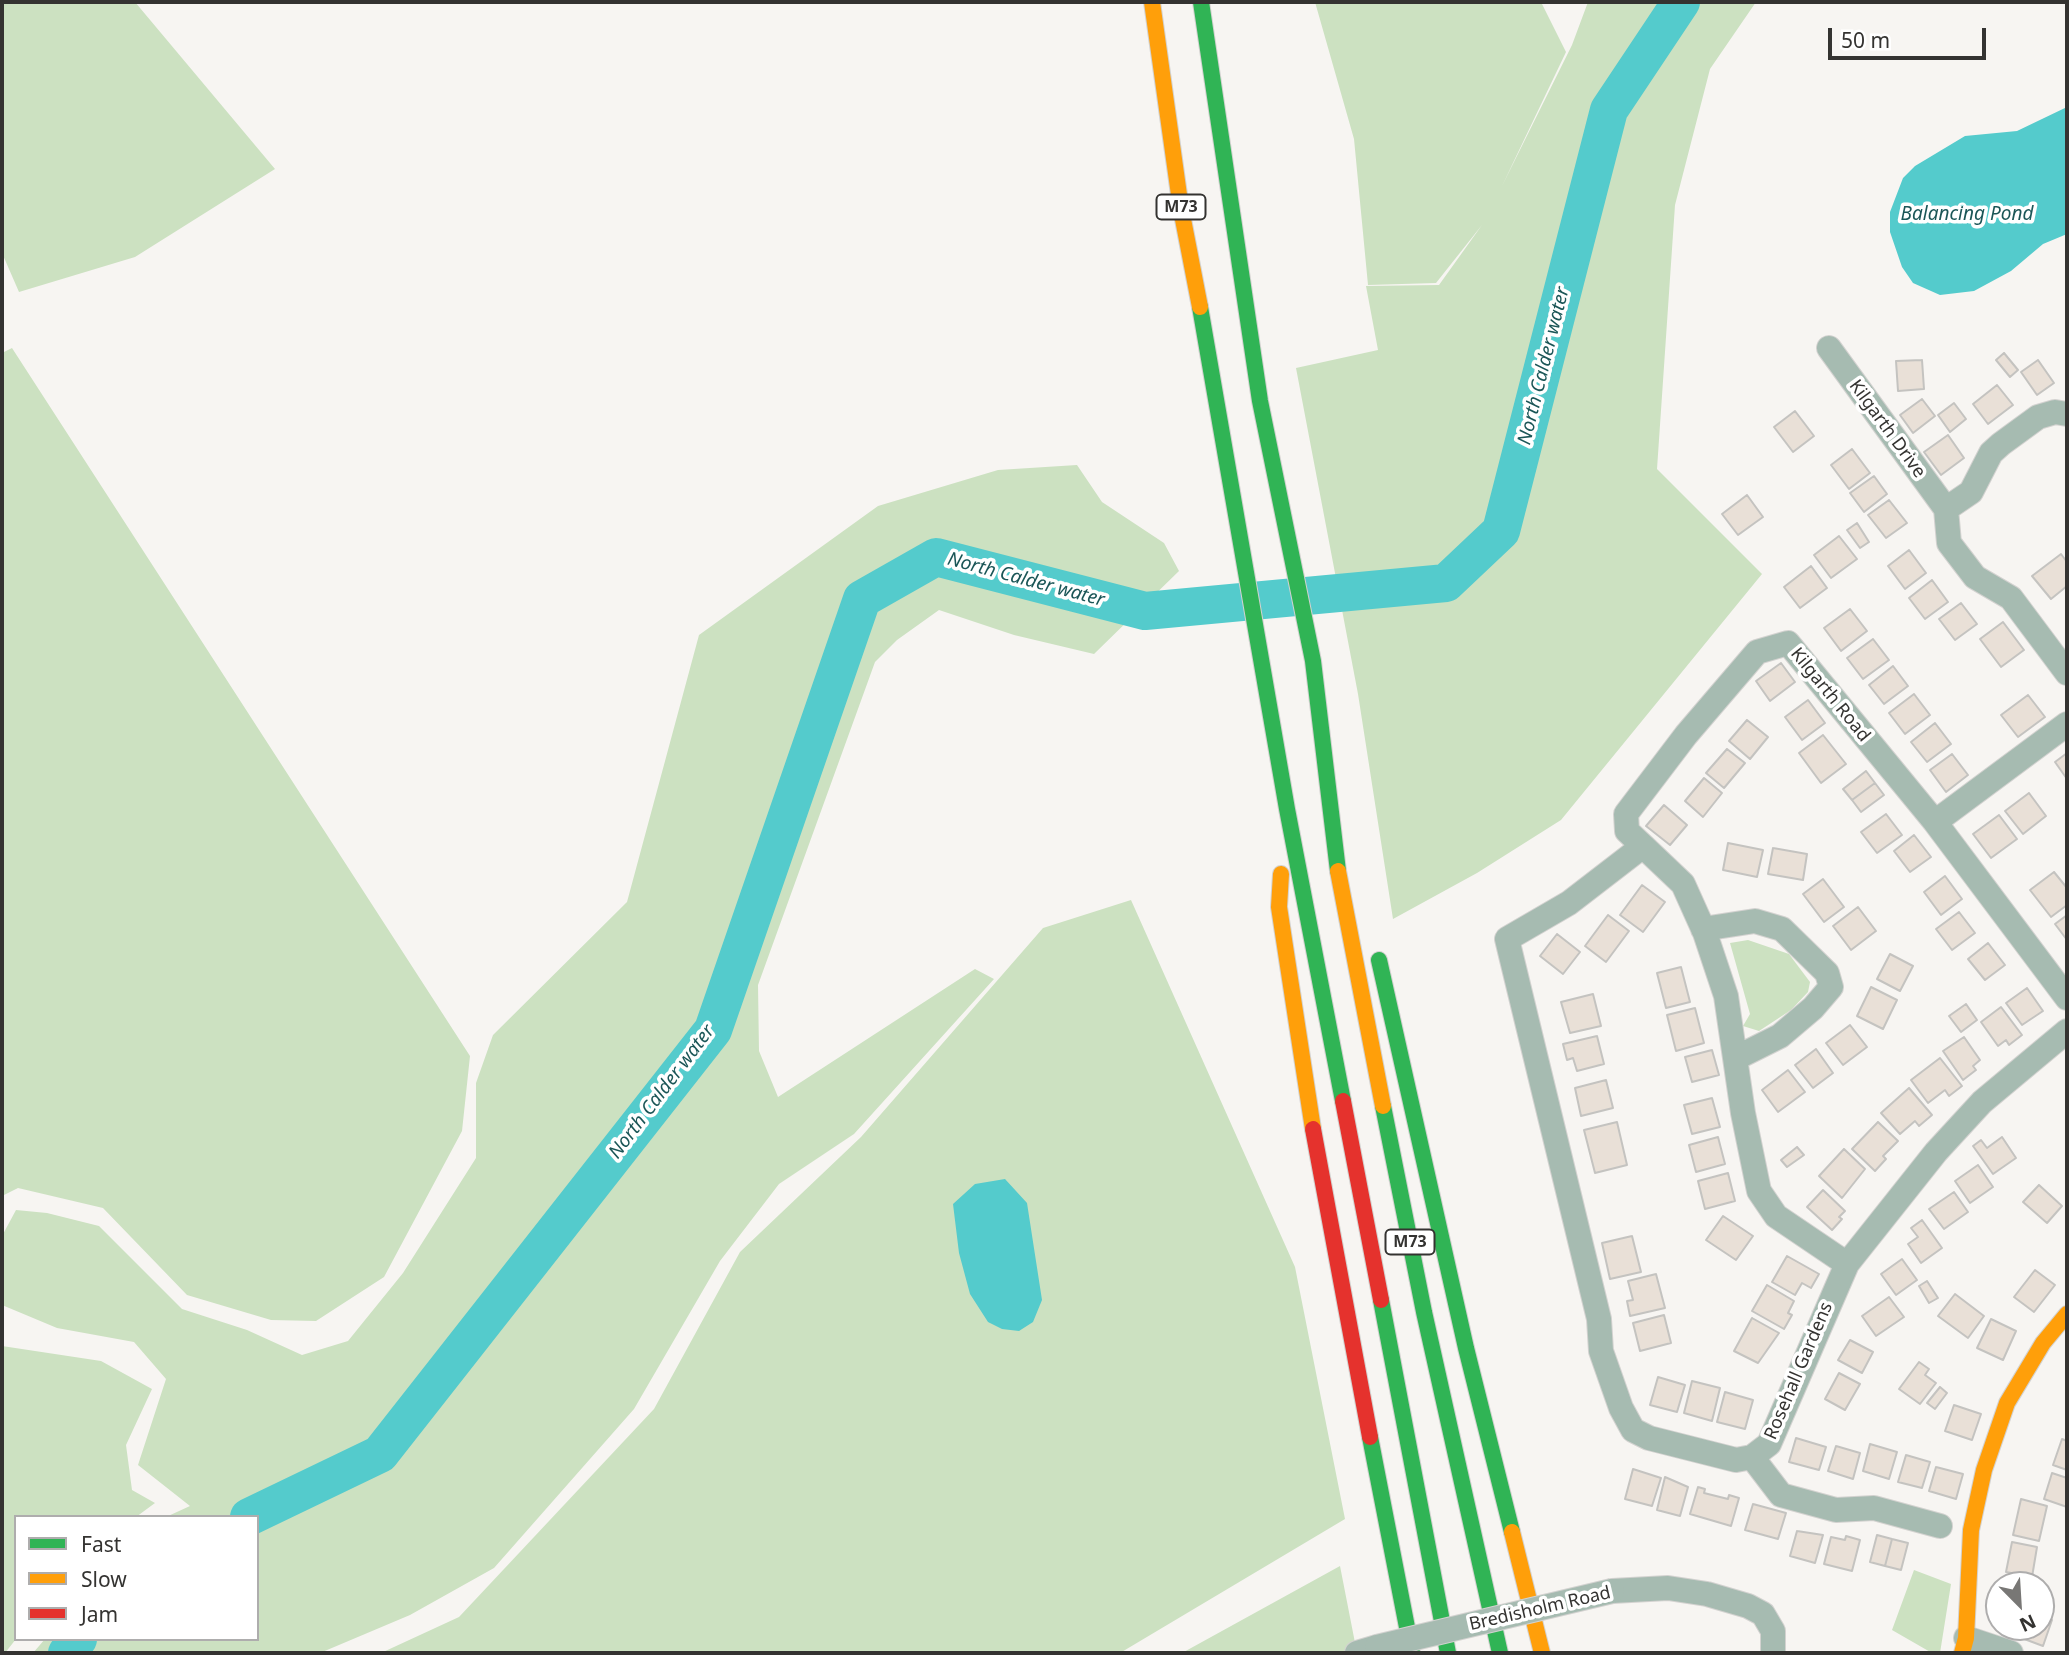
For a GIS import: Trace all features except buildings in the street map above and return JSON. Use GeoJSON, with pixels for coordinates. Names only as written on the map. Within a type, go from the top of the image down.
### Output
{"type":"FeatureCollection","features":[{"type":"Feature","properties":{"kind":"main road","name":"M73"},"geometry":{"type":"LineString","coordinates":[[1152,2],[1181,209],[1220,410],[1287,810],[1288,843],[1448,1653]]}},
{"type":"Feature","properties":{"kind":"main road","name":"M73"},"geometry":{"type":"LineString","coordinates":[[1201,2],[1260,401],[1344,830],[1340,891],[1424,1312],[1500,1653]]}},
{"type":"Feature","properties":{"kind":"main road","name":"M73"},"geometry":{"type":"LineString","coordinates":[[1288,843],[1279,907],[1319,1171],[1412,1653]]}},
{"type":"Feature","properties":{"kind":"main road"},"geometry":{"type":"LineString","coordinates":[[1375,944],[1466,1348],[1542,1653]]}},
{"type":"Feature","properties":{"kind":"main road"},"geometry":{"type":"LineString","coordinates":[[1424,1312],[1495,1553]]}},
{"type":"Feature","properties":{"kind":"main road"},"geometry":{"type":"LineString","coordinates":[[1964,1646],[1971,1530],[1984,1470],[2007,1403],[2043,1343],[2067,1314]]}},
{"type":"Feature","properties":{"kind":"main road"},"geometry":{"type":"LineString","coordinates":[[1510,1603],[1526,1653]]}},
{"type":"Feature","properties":{"kind":"street","name":"Kilgarth Drive"},"geometry":{"type":"LineString","coordinates":[[1829,348],[1945,509],[1949,543],[1975,578],[2011,598],[2067,673]]}},
{"type":"Feature","properties":{"kind":"street"},"geometry":{"type":"LineString","coordinates":[[1945,509],[1971,492],[1991,453],[2001,444],[2038,418],[2055,412],[2067,414]]}},
{"type":"Feature","properties":{"kind":"street","name":"Kilgarth Road"},"geometry":{"type":"LineString","coordinates":[[1643,846],[1627,831],[1626,814],[1686,735],[1757,652],[1788,643],[1935,822],[2067,998]]}},
{"type":"Feature","properties":{"kind":"street"},"geometry":{"type":"LineString","coordinates":[[1935,822],[2067,724]]}},
{"type":"Feature","properties":{"kind":"street"},"geometry":{"type":"LineString","coordinates":[[1643,846],[1683,884],[1703,929],[1726,996],[1743,1113],[1759,1191],[1776,1216],[1847,1264]]}},
{"type":"Feature","properties":{"kind":"street","name":"Rosehall Gardens"},"geometry":{"type":"LineString","coordinates":[[1643,846],[1569,903],[1507,939],[1599,1319],[1601,1351],[1620,1408],[1633,1430],[1648,1438],[1737,1460],[1752,1457],[1769,1444],[1847,1264],[1936,1152],[1982,1102],[2067,1031]]}},
{"type":"Feature","properties":{"kind":"street"},"geometry":{"type":"LineString","coordinates":[[1703,929],[1755,921],[1782,929],[1827,973],[1831,987],[1813,1008],[1780,1036],[1736,1058]]}},
{"type":"Feature","properties":{"kind":"street"},"geometry":{"type":"LineString","coordinates":[[1752,1457],[1781,1495],[1836,1510],[1874,1507],[1940,1526]]}},
{"type":"Feature","properties":{"kind":"street","name":"Bredisholm Road"},"geometry":{"type":"LineString","coordinates":[[1367,1650],[1612,1591],[1668,1588],[1707,1594],[1748,1606],[1763,1614],[1773,1631],[1773,1653]]}},
{"type":"Feature","properties":{"kind":"street"},"geometry":{"type":"LineString","coordinates":[[1964,1646],[2011,1653]]}},
{"type":"Feature","properties":{"kind":"green space"},"geometry":{"type":"Polygon","coordinates":[[[2,2],[135,2],[275,169],[135,257],[19,292],[2,253],[2,2]]]}},
{"type":"Feature","properties":{"kind":"green space"},"geometry":{"type":"Polygon","coordinates":[[[1315,2],[1541,2],[1566,52],[1502,186],[1572,45],[1588,2],[1756,2],[1710,69],[1675,205],[1657,469],[1762,574],[1561,820],[1477,873],[1393,919],[1358,694],[1296,368],[1378,350],[1366,286],[1439,285],[1482,225],[1436,283],[1368,285],[1354,139],[1315,2]]]}},
{"type":"Feature","properties":{"kind":"green space"},"geometry":{"type":"Polygon","coordinates":[[[12,348],[470,1056],[462,1131],[384,1277],[316,1321],[271,1320],[187,1295],[103,1208],[18,1188],[4,1195],[2,1192],[2,353],[12,348]]]}},
{"type":"Feature","properties":{"kind":"green space"},"geometry":{"type":"Polygon","coordinates":[[[1077,465],[1102,502],[1164,543],[1179,571],[1094,654],[1014,635],[939,610],[897,640],[875,662],[758,985],[759,1051],[778,1097],[975,969],[994,979],[854,1134],[779,1184],[720,1261],[634,1409],[494,1568],[410,1615],[320,1653],[33,1653],[43,1641],[259,1641],[259,1515],[170,1515],[190,1506],[138,1465],[166,1379],[134,1342],[57,1328],[2,1305],[2,1236],[16,1210],[47,1213],[99,1226],[182,1309],[247,1330],[302,1355],[348,1341],[403,1273],[476,1158],[476,1083],[493,1035],[627,902],[699,635],[878,506],[998,470],[1077,465]]]}},
{"type":"Feature","properties":{"kind":"green space"},"geometry":{"type":"Polygon","coordinates":[[[1131,900],[1295,1267],[1345,1519],[1120,1653],[381,1653],[459,1617],[654,1409],[740,1252],[861,1137],[1043,928],[1131,900]]]}},
{"type":"Feature","properties":{"kind":"green space"},"geometry":{"type":"Polygon","coordinates":[[[1748,940],[1789,954],[1810,982],[1808,992],[1791,1010],[1759,1031],[1743,1026],[1750,1014],[1730,943],[1748,940]]]}},
{"type":"Feature","properties":{"kind":"green space"},"geometry":{"type":"Polygon","coordinates":[[[2,1346],[101,1361],[152,1389],[126,1445],[132,1490],[155,1503],[139,1515],[14,1515],[14,1641],[2,1653],[2,1346]]]}},
{"type":"Feature","properties":{"kind":"green space"},"geometry":{"type":"Polygon","coordinates":[[[1340,1566],[1357,1653],[1182,1653],[1340,1566]]]}},
{"type":"Feature","properties":{"kind":"green space"},"geometry":{"type":"Polygon","coordinates":[[[1914,1570],[1951,1584],[1940,1653],[1932,1653],[1892,1630],[1914,1570]]]}},
{"type":"Feature","properties":{"kind":"water","name":"Balancing Pond"},"geometry":{"type":"Polygon","coordinates":[[[2067,107],[2067,234],[2043,244],[2011,271],[1974,291],[1940,295],[1913,283],[1902,267],[1890,232],[1890,212],[1903,178],[1915,166],[1965,136],[2017,131],[2067,107]]]}},
{"type":"Feature","properties":{"kind":"water"},"geometry":{"type":"Polygon","coordinates":[[[1005,1179],[1027,1203],[1042,1300],[1033,1322],[1019,1331],[1002,1329],[988,1322],[970,1294],[959,1253],[953,1204],[975,1184],[1005,1179]]]}},
{"type":"Feature","properties":{"kind":"waterway","name":"North Calder water"},"geometry":{"type":"LineString","coordinates":[[253,1515],[380,1454],[713,1030],[862,599],[936,557],[1145,611],[1446,583],[1501,531],[1609,110],[1681,2]]}},
{"type":"Feature","properties":{"kind":"waterway","name":"North Calder water"},"geometry":{"type":"LineString","coordinates":[[67,1653],[76,1641]]}},
{"type":"Feature","properties":{"kind":"traffic: fast"},"geometry":{"type":"LineString","coordinates":[[1201,2],[1260,401],[1313,661],[1338,871]]}},
{"type":"Feature","properties":{"kind":"traffic: fast"},"geometry":{"type":"LineString","coordinates":[[1200,307],[1287,809],[1343,1101]]}},
{"type":"Feature","properties":{"kind":"traffic: fast"},"geometry":{"type":"LineString","coordinates":[[1379,960],[1466,1348],[1512,1532]]}},
{"type":"Feature","properties":{"kind":"traffic: fast"},"geometry":{"type":"LineString","coordinates":[[1383,1106],[1424,1312],[1500,1653]]}},
{"type":"Feature","properties":{"kind":"traffic: fast"},"geometry":{"type":"LineString","coordinates":[[1381,1300],[1448,1653]]}},
{"type":"Feature","properties":{"kind":"traffic: fast"},"geometry":{"type":"LineString","coordinates":[[1370,1437],[1412,1653]]}},
{"type":"Feature","properties":{"kind":"traffic: slow"},"geometry":{"type":"LineString","coordinates":[[1152,2],[1181,209],[1200,307]]}},
{"type":"Feature","properties":{"kind":"traffic: slow"},"geometry":{"type":"LineString","coordinates":[[1338,871],[1383,1106]]}},
{"type":"Feature","properties":{"kind":"traffic: slow"},"geometry":{"type":"LineString","coordinates":[[1281,874],[1279,907],[1313,1129]]}},
{"type":"Feature","properties":{"kind":"traffic: slow"},"geometry":{"type":"LineString","coordinates":[[1962,1653],[1966,1638],[1971,1530],[1984,1470],[2007,1403],[2043,1343],[2067,1314]]}},
{"type":"Feature","properties":{"kind":"traffic: slow"},"geometry":{"type":"LineString","coordinates":[[1512,1532],[1542,1653]]}},
{"type":"Feature","properties":{"kind":"traffic: jam"},"geometry":{"type":"LineString","coordinates":[[1343,1101],[1381,1300]]}},
{"type":"Feature","properties":{"kind":"traffic: jam"},"geometry":{"type":"LineString","coordinates":[[1313,1129],[1370,1437]]}}]}
